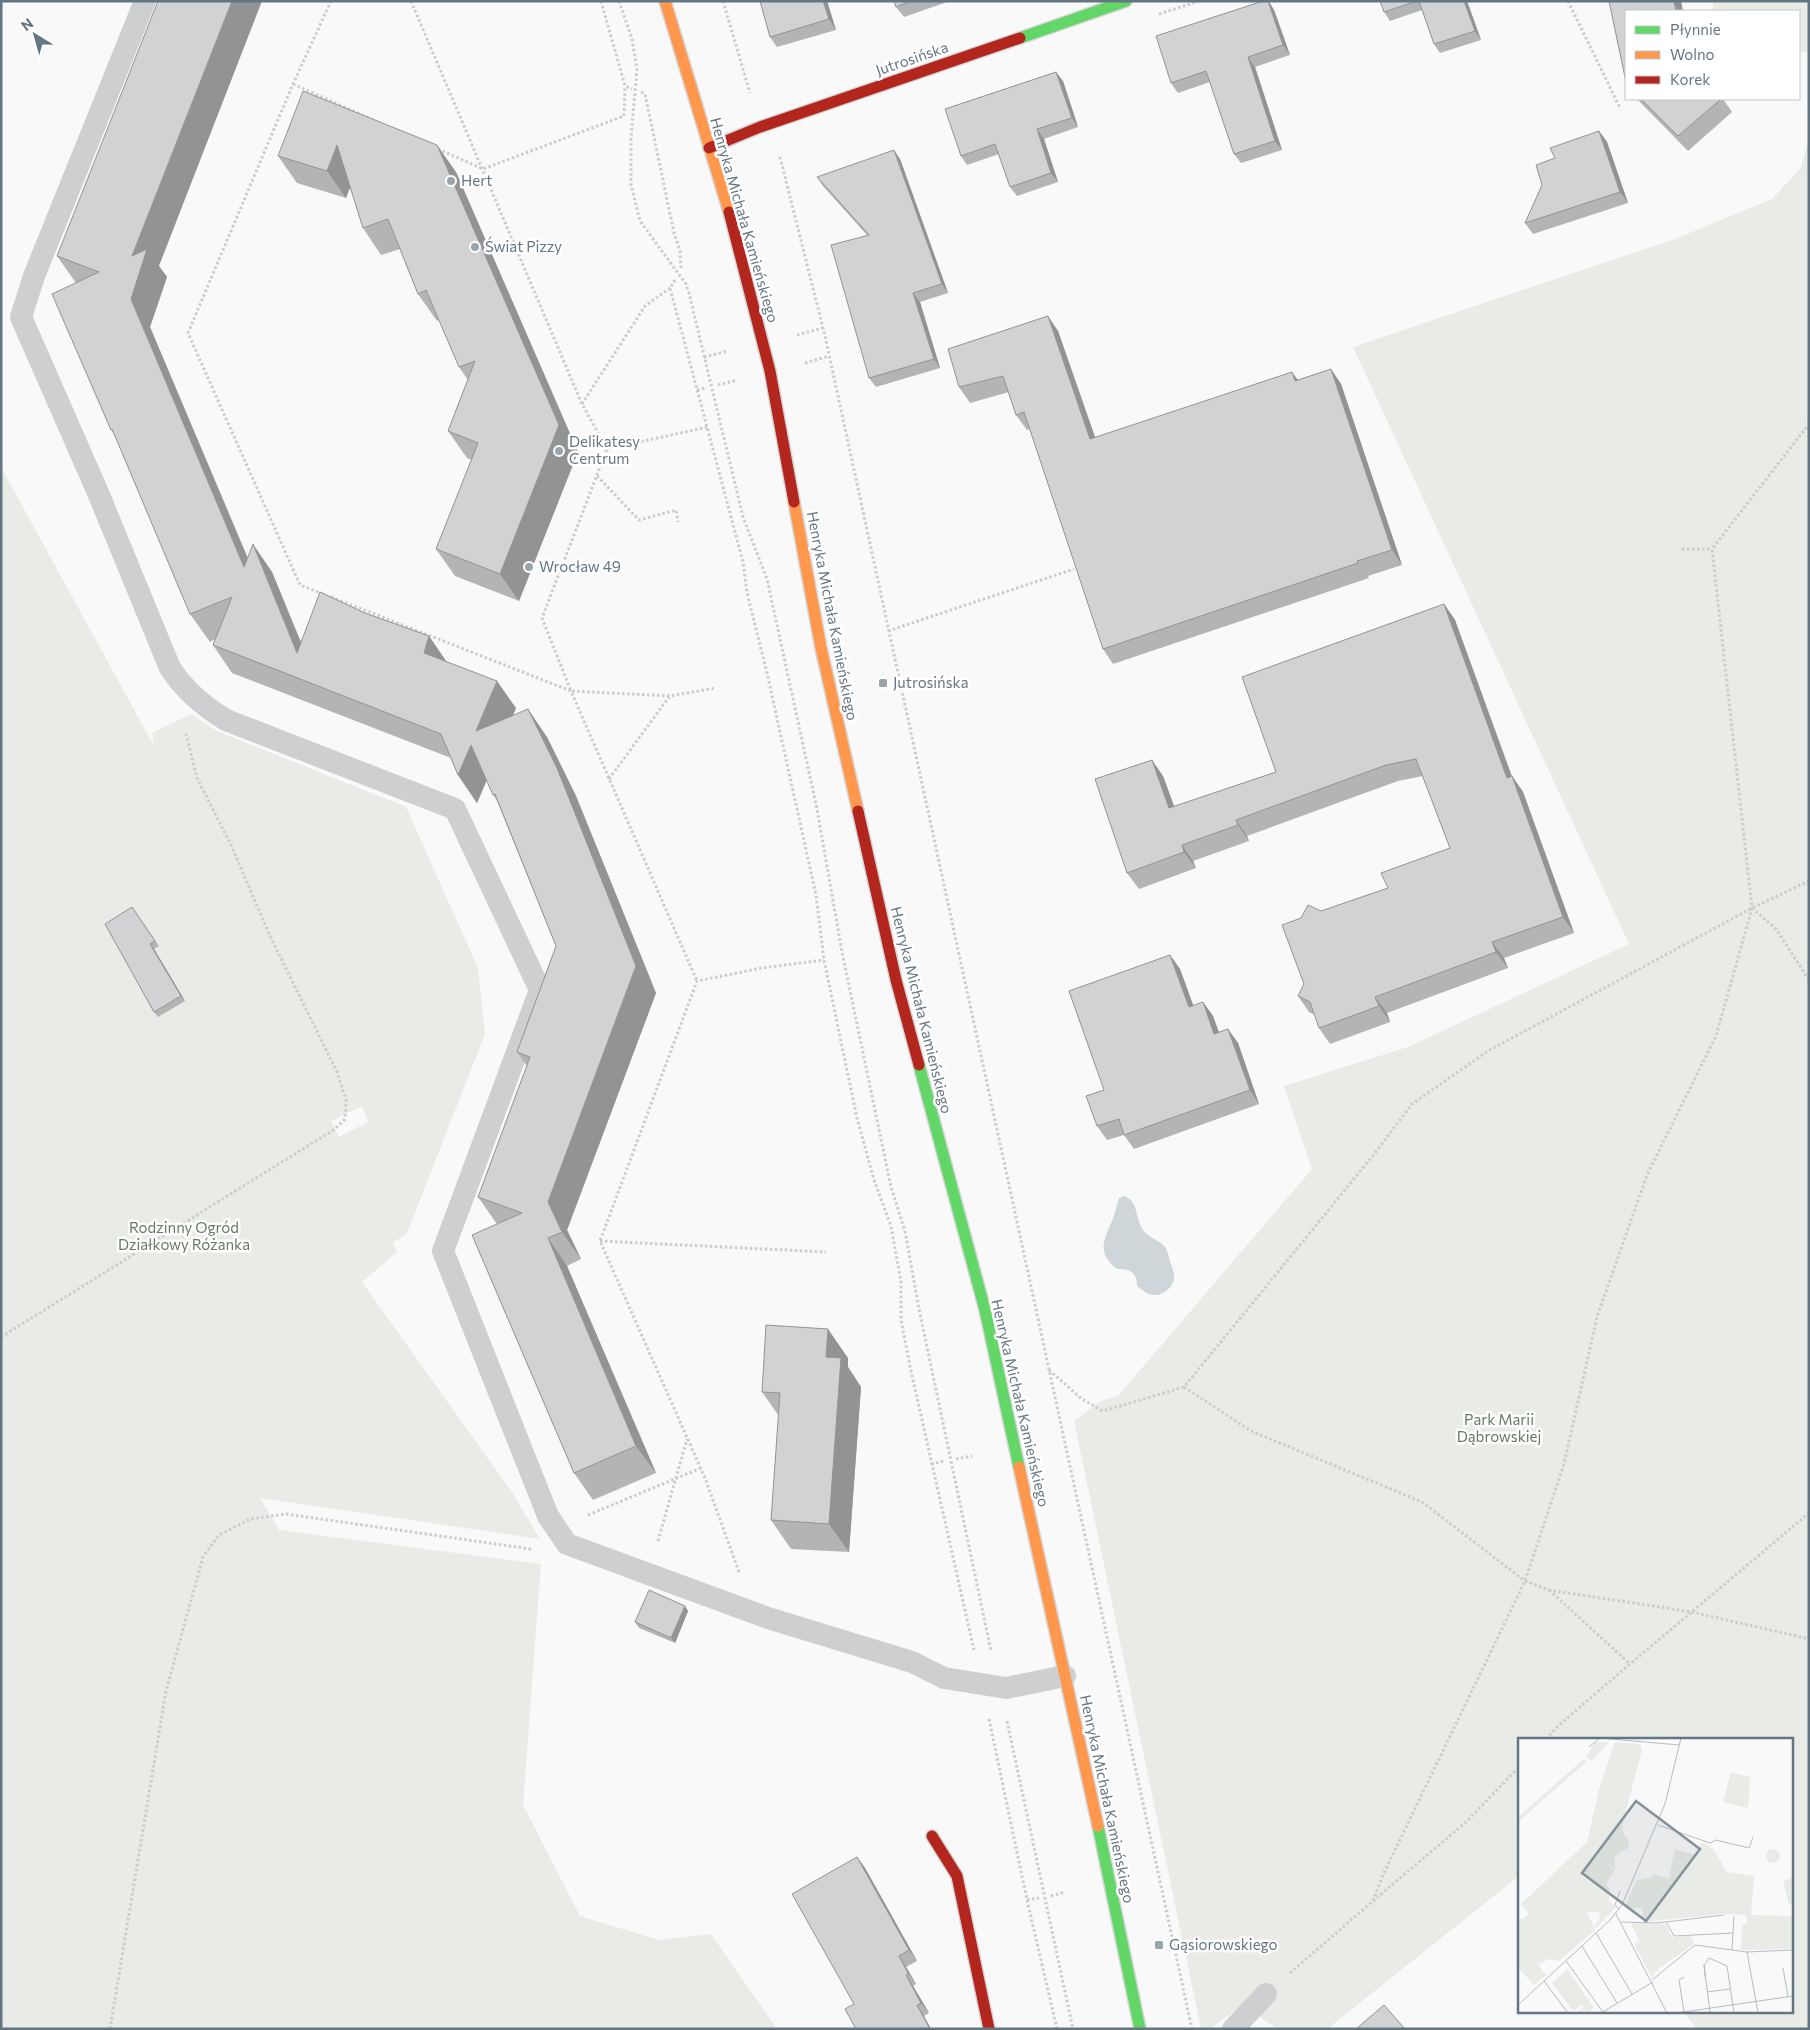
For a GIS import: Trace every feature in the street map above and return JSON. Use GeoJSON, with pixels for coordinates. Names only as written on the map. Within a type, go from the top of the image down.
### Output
{"type":"FeatureCollection","features":[{"type":"Feature","properties":{"kind":"street","name":"Henryka Michała Kamieńskiego"},"geometry":{"type":"LineString","coordinates":[[665,1],[733,224],[770,372],[821,648],[896,980],[985,1310],[1117,1913],[1140,2029]]}},
{"type":"Feature","properties":{"kind":"street","name":"Jutrosińska"},"geometry":{"type":"LineString","coordinates":[[709,148],[760,127],[1126,1]]}},
{"type":"Feature","properties":{"kind":"street"},"geometry":{"type":"LineString","coordinates":[[932,1836],[957,1876],[989,2029]]}},
{"type":"Feature","properties":{"kind":"lane"},"geometry":{"type":"LineString","coordinates":[[145,1],[34,276],[21,317],[99,495],[170,668],[179,682],[196,699],[226,720],[455,809],[540,990],[443,1251],[548,1516],[567,1544],[768,1618],[912,1662],[944,1678],[1006,1688],[1065,1676]]}},
{"type":"Feature","properties":{"kind":"lane"},"geometry":{"type":"LineString","coordinates":[[1232,2029],[1266,1994]]}},
{"type":"Feature","properties":{"kind":"path"},"geometry":{"type":"LineString","coordinates":[[330,1],[188,333],[300,585],[571,691],[670,696],[716,688]]}},
{"type":"Feature","properties":{"kind":"path"},"geometry":{"type":"LineString","coordinates":[[411,1],[582,404],[607,449],[542,618],[571,691],[698,981],[600,1241],[701,1468],[741,1577]]}},
{"type":"Feature","properties":{"kind":"path"},"geometry":{"type":"LineString","coordinates":[[438,149],[483,169],[624,116],[625,86],[601,1]]}},
{"type":"Feature","properties":{"kind":"path"},"geometry":{"type":"LineString","coordinates":[[619,1],[632,39],[638,70],[631,137],[631,185],[640,221],[686,284],[743,517],[767,579],[817,809],[844,961],[891,1187],[905,1231],[919,1309],[992,1654]]}},
{"type":"Feature","properties":{"kind":"path"},"geometry":{"type":"LineString","coordinates":[[723,1],[760,127]]}},
{"type":"Feature","properties":{"kind":"path"},"geometry":{"type":"LineString","coordinates":[[1568,1],[1620,108]]}},
{"type":"Feature","properties":{"kind":"path"},"geometry":{"type":"LineString","coordinates":[[293,84],[374,120]]}},
{"type":"Feature","properties":{"kind":"path"},"geometry":{"type":"LineString","coordinates":[[625,86],[632,89]]}},
{"type":"Feature","properties":{"kind":"path"},"geometry":{"type":"LineString","coordinates":[[641,92],[645,94],[674,233],[680,251],[681,268]]}},
{"type":"Feature","properties":{"kind":"path"},"geometry":{"type":"LineString","coordinates":[[779,154],[829,356],[1192,2029]]}},
{"type":"Feature","properties":{"kind":"path"},"geometry":{"type":"LineString","coordinates":[[582,404],[644,306],[670,288],[675,280]]}},
{"type":"Feature","properties":{"kind":"path"},"geometry":{"type":"LineString","coordinates":[[670,288],[743,562],[747,593],[767,673],[816,895],[824,960],[858,1118],[874,1180],[891,1226],[901,1282],[901,1320],[931,1464],[974,1651]]}},
{"type":"Feature","properties":{"kind":"path"},"geometry":{"type":"LineString","coordinates":[[799,364],[829,356]]}},
{"type":"Feature","properties":{"kind":"path"},"geometry":{"type":"LineString","coordinates":[[718,385],[738,380]]}},
{"type":"Feature","properties":{"kind":"path"},"geometry":{"type":"LineString","coordinates":[[697,390],[705,388]]}},
{"type":"Feature","properties":{"kind":"path"},"geometry":{"type":"LineString","coordinates":[[1373,1901],[1382,1877],[1525,1581],[1564,1464],[1597,1317],[1647,1175],[1716,1036],[1752,908],[1712,549],[1809,424]]}},
{"type":"Feature","properties":{"kind":"path"},"geometry":{"type":"LineString","coordinates":[[607,449],[708,427]]}},
{"type":"Feature","properties":{"kind":"path"},"geometry":{"type":"LineString","coordinates":[[597,476],[639,520],[676,510],[678,522]]}},
{"type":"Feature","properties":{"kind":"path"},"geometry":{"type":"LineString","coordinates":[[1682,549],[1712,549]]}},
{"type":"Feature","properties":{"kind":"path"},"geometry":{"type":"LineString","coordinates":[[888,631],[1074,569]]}},
{"type":"Feature","properties":{"kind":"path"},"geometry":{"type":"LineString","coordinates":[[609,779],[670,696]]}},
{"type":"Feature","properties":{"kind":"path"},"geometry":{"type":"LineString","coordinates":[[1,1337],[334,1129],[345,1119],[346,1100],[337,1072],[270,936],[231,845],[197,778],[186,740],[185,720],[196,699]]}},
{"type":"Feature","properties":{"kind":"path"},"geometry":{"type":"LineString","coordinates":[[1048,1370],[1082,1399],[1103,1411],[1184,1388],[1369,1161],[1412,1104],[1488,1051],[1752,908],[1809,880]]}},
{"type":"Feature","properties":{"kind":"path"},"geometry":{"type":"LineString","coordinates":[[1752,908],[1776,929],[1809,980]]}},
{"type":"Feature","properties":{"kind":"path"},"geometry":{"type":"LineString","coordinates":[[698,981],[762,968],[824,960]]}},
{"type":"Feature","properties":{"kind":"path"},"geometry":{"type":"LineString","coordinates":[[600,1241],[826,1252]]}},
{"type":"Feature","properties":{"kind":"path"},"geometry":{"type":"LineString","coordinates":[[1184,1388],[1251,1431],[1422,1502],[1525,1581],[1549,1590],[1692,1612],[1809,1639]]}},
{"type":"Feature","properties":{"kind":"path"},"geometry":{"type":"LineString","coordinates":[[656,1548],[687,1438]]}},
{"type":"Feature","properties":{"kind":"path"},"geometry":{"type":"LineString","coordinates":[[956,1459],[972,1456]]}},
{"type":"Feature","properties":{"kind":"path"},"geometry":{"type":"LineString","coordinates":[[931,1464],[944,1461]]}},
{"type":"Feature","properties":{"kind":"path"},"geometry":{"type":"LineString","coordinates":[[585,1516],[701,1468]]}},
{"type":"Feature","properties":{"kind":"path"},"geometry":{"type":"LineString","coordinates":[[1547,1738],[1630,1664],[1809,1513]]}},
{"type":"Feature","properties":{"kind":"path"},"geometry":{"type":"LineString","coordinates":[[110,2029],[166,1692],[203,1557],[219,1535],[250,1519],[286,1514],[541,1550],[567,1544]]}},
{"type":"Feature","properties":{"kind":"path"},"geometry":{"type":"LineString","coordinates":[[1549,1590],[1630,1664]]}},
{"type":"Feature","properties":{"kind":"path"},"geometry":{"type":"LineString","coordinates":[[987,1712],[1057,2029]]}},
{"type":"Feature","properties":{"kind":"path"},"geometry":{"type":"LineString","coordinates":[[1005,1715],[1073,2029]]}},
{"type":"Feature","properties":{"kind":"path"},"geometry":{"type":"LineString","coordinates":[[1266,1994],[1466,1822],[1518,1768]]}},
{"type":"Feature","properties":{"kind":"path"},"geometry":{"type":"LineString","coordinates":[[1050,1896],[1065,1892]]}},
{"type":"Feature","properties":{"kind":"path"},"geometry":{"type":"LineString","coordinates":[[1027,1900],[1039,1898]]}},
{"type":"Feature","properties":{"kind":"green space"},"geometry":{"type":"Polygon","coordinates":[[[1713,1],[1809,1],[1809,51],[1800,53],[1800,10],[1713,10],[1713,1]]]}},
{"type":"Feature","properties":{"kind":"green space","name":"Park Marii Dąbrowskiej"},"geometry":{"type":"Polygon","coordinates":[[[1809,137],[1809,2029],[1697,2029],[1684,2012],[1792,2012],[1792,1738],[1518,1738],[1518,1877],[1327,2029],[1278,2029],[1242,2005],[1210,2029],[1201,2029],[1074,1421],[1101,1401],[1118,1396],[1312,1169],[1284,1086],[1408,1047],[1629,944],[1353,347],[1675,239],[1772,199],[1801,168],[1809,137]]]}},
{"type":"Feature","properties":{"kind":"green space","name":"Rodzinny Ogród Działkowy Różanka"},"geometry":{"type":"Polygon","coordinates":[[[1,467],[154,746],[152,733],[191,714],[217,731],[406,807],[478,968],[485,1034],[407,1233],[393,1243],[397,1252],[362,1282],[514,1495],[540,1539],[260,1498],[279,1530],[541,1564],[523,1805],[580,1916],[659,1940],[711,1934],[777,2029],[1,2029],[1,467]],[[362,1106],[331,1121],[339,1137],[368,1122],[362,1106]]]}},
{"type":"Feature","properties":{"kind":"shaded area"},"geometry":{"type":"Polygon","coordinates":[[[1124,1196],[1132,1201],[1138,1220],[1145,1233],[1162,1244],[1168,1252],[1174,1280],[1168,1290],[1161,1294],[1151,1295],[1143,1291],[1137,1286],[1136,1278],[1132,1272],[1126,1269],[1117,1269],[1104,1252],[1104,1241],[1119,1198],[1124,1196]]]}},
{"type":"Feature","properties":{"kind":"building"},"geometry":{"type":"Polygon","coordinates":[[[158,1],[232,1],[132,256],[147,249],[131,299],[244,567],[253,544],[297,653],[320,592],[365,613],[429,636],[424,653],[497,681],[476,731],[528,709],[557,768],[636,966],[548,1202],[562,1232],[548,1238],[636,1446],[574,1473],[472,1235],[522,1213],[478,1197],[530,1057],[517,1052],[556,946],[495,794],[493,795],[471,745],[458,775],[441,734],[213,645],[232,597],[190,614],[112,429],[52,294],[99,272],[57,256],[158,1]]]}},
{"type":"Feature","properties":{"kind":"building"},"geometry":{"type":"Polygon","coordinates":[[[760,1],[823,1],[829,19],[770,37],[760,1]]]}},
{"type":"Feature","properties":{"kind":"building"},"geometry":{"type":"Polygon","coordinates":[[[894,1],[911,1],[896,7],[894,1]]]}},
{"type":"Feature","properties":{"kind":"building"},"geometry":{"type":"Polygon","coordinates":[[[1268,1],[1283,45],[1248,57],[1275,141],[1234,154],[1206,71],[1171,83],[1156,36],[1268,1]]]}},
{"type":"Feature","properties":{"kind":"building"},"geometry":{"type":"Polygon","coordinates":[[[1380,1],[1417,1],[1384,12],[1380,1]]]}},
{"type":"Feature","properties":{"kind":"building"},"geometry":{"type":"Polygon","coordinates":[[[1419,1],[1464,1],[1475,31],[1434,44],[1419,1]]]}},
{"type":"Feature","properties":{"kind":"building"},"geometry":{"type":"Polygon","coordinates":[[[1609,1],[1674,1],[1676,10],[1625,10],[1625,77],[1609,1]]]}},
{"type":"Feature","properties":{"kind":"building"},"geometry":{"type":"Polygon","coordinates":[[[1056,72],[1072,118],[1037,129],[1051,173],[1010,187],[995,144],[961,156],[945,109],[1056,72]]]}},
{"type":"Feature","properties":{"kind":"building"},"geometry":{"type":"Polygon","coordinates":[[[303,91],[437,145],[559,425],[500,574],[436,549],[478,443],[448,431],[475,361],[459,367],[426,290],[418,294],[388,219],[363,228],[337,145],[327,171],[278,156],[303,91]]]}},
{"type":"Feature","properties":{"kind":"building"},"geometry":{"type":"Polygon","coordinates":[[[1642,100],[1720,100],[1678,136],[1642,100]]]}},
{"type":"Feature","properties":{"kind":"building"},"geometry":{"type":"Polygon","coordinates":[[[1599,131],[1620,192],[1525,223],[1542,185],[1536,165],[1555,158],[1550,148],[1599,131]]]}},
{"type":"Feature","properties":{"kind":"building"},"geometry":{"type":"Polygon","coordinates":[[[894,150],[942,284],[913,293],[934,359],[869,378],[831,245],[869,235],[817,177],[894,150]]]}},
{"type":"Feature","properties":{"kind":"building"},"geometry":{"type":"Polygon","coordinates":[[[1048,316],[1090,439],[1292,372],[1295,381],[1331,369],[1392,550],[1103,649],[1024,412],[1016,415],[1003,376],[959,387],[948,349],[1048,316]]]}},
{"type":"Feature","properties":{"kind":"building"},"geometry":{"type":"Polygon","coordinates":[[[1444,604],[1507,778],[1512,776],[1563,917],[1492,942],[1496,952],[1375,997],[1379,1006],[1319,1028],[1310,1002],[1298,996],[1304,984],[1282,925],[1301,918],[1308,905],[1321,911],[1388,888],[1381,873],[1450,848],[1416,759],[1386,765],[1236,820],[1238,825],[1182,845],[1184,852],[1127,873],[1095,779],[1152,760],[1169,808],[1276,772],[1242,677],[1444,604]]]}},
{"type":"Feature","properties":{"kind":"building"},"geometry":{"type":"Polygon","coordinates":[[[132,907],[155,941],[150,944],[181,996],[154,1012],[105,924],[132,907]]]}},
{"type":"Feature","properties":{"kind":"building"},"geometry":{"type":"Polygon","coordinates":[[[1170,955],[1189,1007],[1203,1002],[1214,1034],[1228,1029],[1250,1090],[1124,1135],[1119,1119],[1097,1126],[1086,1096],[1104,1090],[1069,991],[1170,955]]]}},
{"type":"Feature","properties":{"kind":"building"},"geometry":{"type":"Polygon","coordinates":[[[766,1325],[828,1329],[826,1357],[841,1358],[829,1524],[771,1520],[780,1393],[762,1392],[766,1325]]]}},
{"type":"Feature","properties":{"kind":"building"},"geometry":{"type":"Polygon","coordinates":[[[649,1590],[685,1606],[671,1638],[635,1622],[649,1590]]]}},
{"type":"Feature","properties":{"kind":"building"},"geometry":{"type":"Polygon","coordinates":[[[857,1857],[909,1950],[899,1956],[908,1973],[906,1975],[921,2003],[917,2005],[930,2029],[856,2029],[845,2009],[854,2004],[792,1894],[857,1857]]]}},
{"type":"Feature","properties":{"kind":"building"},"geometry":{"type":"Polygon","coordinates":[[[1384,2005],[1405,2029],[1356,2029],[1384,2005]]]}},
{"type":"Feature","properties":{"kind":"traffic: fast"},"geometry":{"type":"LineString","coordinates":[[1020,38],[1126,1]]}},
{"type":"Feature","properties":{"kind":"traffic: fast"},"geometry":{"type":"LineString","coordinates":[[919,1065],[985,1310],[1019,1467]]}},
{"type":"Feature","properties":{"kind":"traffic: fast"},"geometry":{"type":"LineString","coordinates":[[1098,1826],[1140,2029]]}},
{"type":"Feature","properties":{"kind":"traffic: slow"},"geometry":{"type":"LineString","coordinates":[[665,1],[729,212]]}},
{"type":"Feature","properties":{"kind":"traffic: slow"},"geometry":{"type":"LineString","coordinates":[[794,502],[821,648],[858,811]]}},
{"type":"Feature","properties":{"kind":"traffic: slow"},"geometry":{"type":"LineString","coordinates":[[1019,1467],[1098,1826]]}},
{"type":"Feature","properties":{"kind":"traffic: jam"},"geometry":{"type":"LineString","coordinates":[[709,148],[760,127],[1020,38]]}},
{"type":"Feature","properties":{"kind":"traffic: jam"},"geometry":{"type":"LineString","coordinates":[[729,212],[770,371],[794,502]]}},
{"type":"Feature","properties":{"kind":"traffic: jam"},"geometry":{"type":"LineString","coordinates":[[858,811],[896,980],[919,1065]]}},
{"type":"Feature","properties":{"kind":"traffic: jam"},"geometry":{"type":"LineString","coordinates":[[932,1836],[957,1876],[989,2029]]}},
{"type":"Feature","properties":{"kind":"place","name":"Hert"},"geometry":{"type":"Point","coordinates":[451,181]}},
{"type":"Feature","properties":{"kind":"place","name":"Świat Pizzy"},"geometry":{"type":"Point","coordinates":[475,247]}},
{"type":"Feature","properties":{"kind":"place","name":"Delikatesy Centrum"},"geometry":{"type":"Point","coordinates":[559,451]}},
{"type":"Feature","properties":{"kind":"place","name":"Wrocław 49"},"geometry":{"type":"Point","coordinates":[529,567]}},
{"type":"Feature","properties":{"kind":"place","name":"Jutrosińska"},"geometry":{"type":"Point","coordinates":[883,683]}},
{"type":"Feature","properties":{"kind":"place","name":"Gąsiorowskiego"},"geometry":{"type":"Point","coordinates":[1159,1945]}}]}
